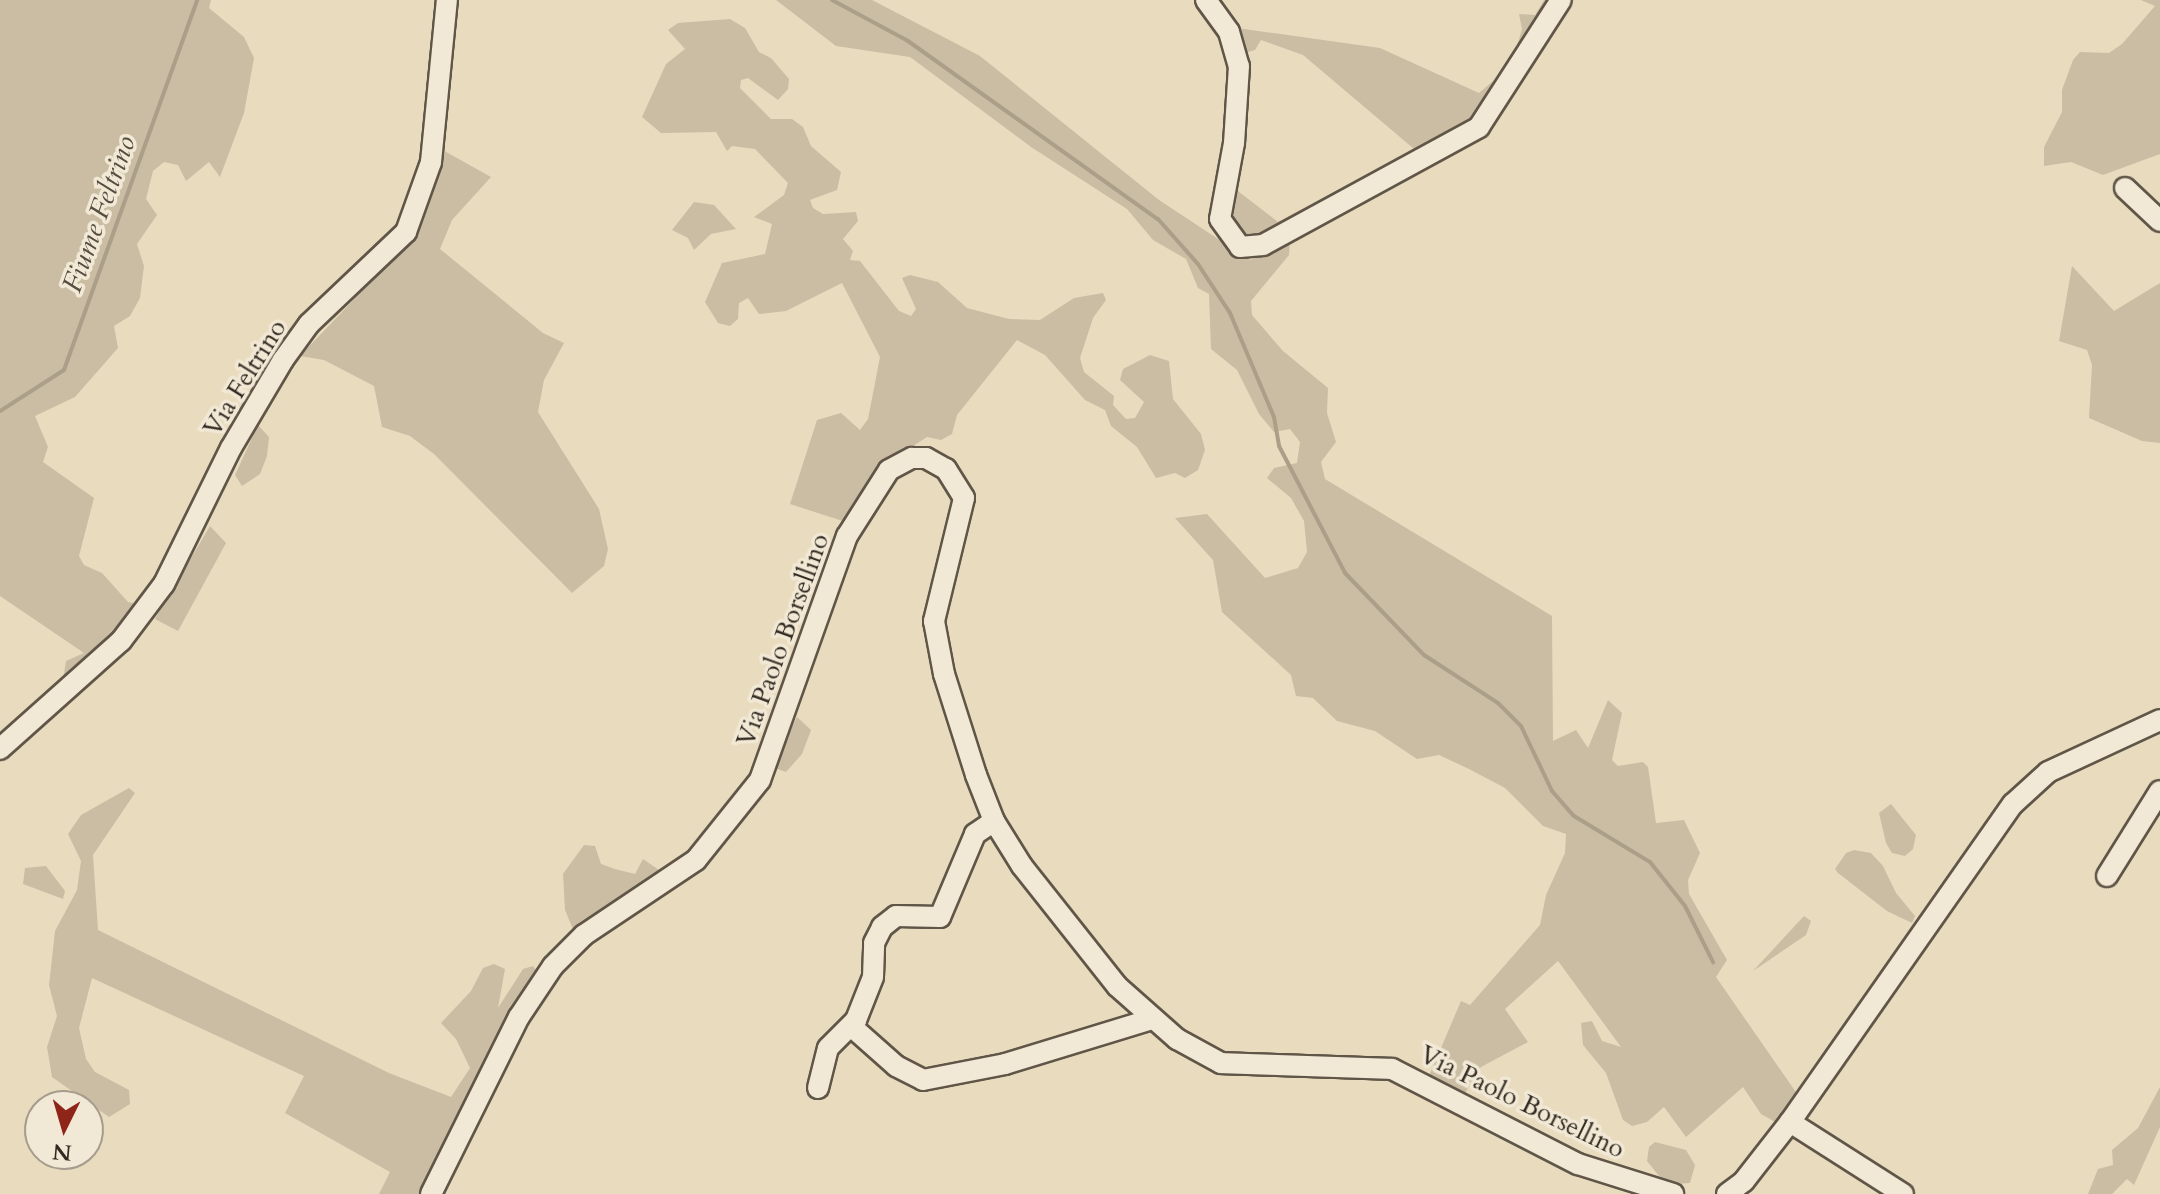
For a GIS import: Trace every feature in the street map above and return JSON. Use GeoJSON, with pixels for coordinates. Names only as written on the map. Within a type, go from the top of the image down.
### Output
{"type":"FeatureCollection","features":[{"type":"Feature","properties":{"kind":"street","name":"Via Feltrino"},"geometry":{"type":"LineString","coordinates":[[0,749],[121,641],[164,584],[231,448],[283,360],[309,324],[406,232],[431,162],[447,0]]}},
{"type":"Feature","properties":{"kind":"street"},"geometry":{"type":"LineString","coordinates":[[1206,0],[1229,32],[1239,66],[1234,143],[1220,219],[1240,247],[1263,245],[1479,127],[1561,0]]}},
{"type":"Feature","properties":{"kind":"street"},"geometry":{"type":"LineString","coordinates":[[2125,188],[2160,221]]}},
{"type":"Feature","properties":{"kind":"street","name":"Via Paolo Borsellino"},"geometry":{"type":"LineString","coordinates":[[431,1194],[519,1017],[553,966],[584,935],[696,860],[760,780],[847,536],[889,470],[912,458],[938,462],[964,498],[934,621],[944,674],[994,821],[1060,920],[1152,1019],[1198,1053],[1221,1063],[1392,1069],[1578,1164],[1673,1194]]}},
{"type":"Feature","properties":{"kind":"street"},"geometry":{"type":"LineString","coordinates":[[1728,1194],[1790,1122],[2013,804],[2048,772],[2160,720]]}},
{"type":"Feature","properties":{"kind":"street"},"geometry":{"type":"LineString","coordinates":[[2107,876],[2160,791]]}},
{"type":"Feature","properties":{"kind":"street"},"geometry":{"type":"LineString","coordinates":[[818,1088],[828,1048],[851,1026],[873,977],[874,943],[882,927],[896,916],[940,917],[975,834],[994,821]]}},
{"type":"Feature","properties":{"kind":"street"},"geometry":{"type":"LineString","coordinates":[[851,1026],[896,1066],[923,1080],[1005,1064],[1152,1019]]}},
{"type":"Feature","properties":{"kind":"street"},"geometry":{"type":"LineString","coordinates":[[1790,1122],[1903,1194]]}},
{"type":"Feature","properties":{"kind":"shaded area"},"geometry":{"type":"Polygon","coordinates":[[[0,0],[211,0],[209,8],[244,37],[254,58],[244,113],[220,177],[209,162],[186,181],[178,165],[164,162],[153,171],[146,199],[157,215],[137,244],[144,266],[140,298],[130,316],[114,326],[118,348],[75,397],[35,416],[48,447],[43,462],[94,498],[79,556],[84,565],[102,573],[128,602],[144,605],[120,640],[63,680],[66,661],[84,653],[0,596],[0,0]]]}},
{"type":"Feature","properties":{"kind":"shaded area"},"geometry":{"type":"Polygon","coordinates":[[[776,0],[872,0],[980,56],[1159,200],[1250,260],[1290,240],[1289,255],[1251,301],[1252,315],[1283,351],[1328,388],[1327,413],[1336,442],[1321,462],[1325,479],[1552,616],[1553,741],[1576,730],[1588,748],[1608,700],[1622,713],[1612,760],[1618,766],[1643,762],[1648,767],[1656,823],[1684,820],[1700,853],[1688,880],[1689,894],[1727,960],[1716,977],[1800,1098],[1782,1126],[1761,1114],[1743,1087],[1686,1137],[1664,1107],[1647,1122],[1632,1126],[1623,1120],[1606,1073],[1583,1045],[1581,1023],[1592,1021],[1602,1041],[1621,1047],[1558,961],[1505,1009],[1528,1042],[1481,1067],[1464,1095],[1429,1076],[1461,1001],[1470,1005],[1540,925],[1546,895],[1565,853],[1566,834],[1543,826],[1505,788],[1469,769],[1439,755],[1417,759],[1375,731],[1337,721],[1313,698],[1296,696],[1291,675],[1222,612],[1213,560],[1175,518],[1207,514],[1265,578],[1298,568],[1307,552],[1304,521],[1291,498],[1267,478],[1274,468],[1297,463],[1300,442],[1290,429],[1274,432],[1259,414],[1237,370],[1211,349],[1209,294],[1198,288],[1186,259],[1153,240],[1127,209],[1031,147],[910,57],[836,46],[776,0]]]}},
{"type":"Feature","properties":{"kind":"shaded area"},"geometry":{"type":"Polygon","coordinates":[[[1544,0],[1553,0],[1474,123],[1420,154],[1303,55],[1261,40],[1255,50],[1241,54],[1237,28],[1380,48],[1479,93],[1499,76],[1517,46],[1522,29],[1519,14],[1535,15],[1544,0]]]}},
{"type":"Feature","properties":{"kind":"shaded area"},"geometry":{"type":"Polygon","coordinates":[[[2141,0],[2160,0],[2160,154],[2103,175],[2071,162],[2044,166],[2044,147],[2062,112],[2062,90],[2073,60],[2080,52],[2109,53],[2122,44],[2155,6],[2141,0]]]}},
{"type":"Feature","properties":{"kind":"shaded area"},"geometry":{"type":"Polygon","coordinates":[[[730,19],[745,28],[759,52],[771,58],[789,79],[788,89],[778,100],[748,78],[741,80],[740,88],[771,119],[792,119],[803,127],[811,146],[841,172],[837,190],[810,200],[813,208],[823,214],[856,212],[858,221],[843,239],[853,251],[850,260],[860,261],[899,311],[911,316],[916,309],[902,278],[910,275],[938,282],[967,308],[1009,319],[1040,320],[1074,298],[1103,293],[1106,300],[1093,318],[1080,358],[1084,372],[1114,396],[1113,405],[1126,419],[1135,418],[1144,402],[1120,380],[1123,369],[1150,355],[1169,361],[1173,399],[1201,434],[1205,450],[1198,470],[1185,478],[1175,473],[1156,478],[1137,447],[1111,426],[1105,410],[1085,400],[1045,355],[1017,340],[957,415],[952,434],[941,440],[927,437],[899,455],[849,523],[790,504],[817,420],[841,413],[860,430],[868,419],[880,357],[842,283],[786,311],[759,314],[748,298],[739,303],[738,319],[730,326],[718,323],[705,302],[722,263],[765,254],[772,224],[754,217],[784,195],[788,183],[755,149],[732,146],[727,151],[716,132],[661,133],[642,117],[666,64],[685,49],[668,30],[678,23],[730,19]]]}},
{"type":"Feature","properties":{"kind":"shaded area"},"geometry":{"type":"Polygon","coordinates":[[[439,148],[491,177],[452,220],[440,249],[543,333],[564,343],[544,380],[538,412],[599,509],[608,549],[604,566],[572,593],[434,454],[410,436],[382,427],[374,386],[324,360],[300,356],[401,250],[439,148]]]}},
{"type":"Feature","properties":{"kind":"shaded area"},"geometry":{"type":"Polygon","coordinates":[[[1373,171],[1378,176],[1275,233],[1246,238],[1234,227],[1234,188],[1278,222],[1373,171]]]}},
{"type":"Feature","properties":{"kind":"shaded area"},"geometry":{"type":"Polygon","coordinates":[[[694,202],[714,205],[736,229],[711,234],[694,250],[688,238],[672,230],[694,202]]]}},
{"type":"Feature","properties":{"kind":"shaded area"},"geometry":{"type":"Polygon","coordinates":[[[2072,266],[2114,311],[2160,283],[2160,443],[2142,441],[2089,418],[2092,365],[2087,350],[2059,341],[2072,266]]]}},
{"type":"Feature","properties":{"kind":"shaded area"},"geometry":{"type":"Polygon","coordinates":[[[258,425],[269,437],[267,456],[260,474],[242,486],[235,475],[258,425]]]}},
{"type":"Feature","properties":{"kind":"shaded area"},"geometry":{"type":"Polygon","coordinates":[[[210,526],[226,543],[178,631],[155,619],[210,526]]]}},
{"type":"Feature","properties":{"kind":"shaded area"},"geometry":{"type":"Polygon","coordinates":[[[797,717],[811,730],[802,754],[786,772],[772,767],[797,717]]]}},
{"type":"Feature","properties":{"kind":"shaded area"},"geometry":{"type":"Polygon","coordinates":[[[129,788],[135,793],[93,855],[98,930],[389,1073],[451,1097],[470,1068],[456,1039],[441,1023],[471,991],[483,968],[494,964],[505,969],[498,1008],[523,969],[533,966],[537,972],[423,1194],[379,1194],[390,1172],[285,1113],[304,1076],[92,978],[79,1028],[86,1059],[95,1072],[129,1090],[130,1104],[109,1117],[104,1113],[104,1090],[71,1090],[52,1077],[47,1047],[57,1016],[49,985],[55,931],[77,890],[81,861],[68,834],[81,815],[129,788]]]}},
{"type":"Feature","properties":{"kind":"shaded area"},"geometry":{"type":"Polygon","coordinates":[[[1891,804],[1916,835],[1913,849],[1905,856],[1892,853],[1886,843],[1879,813],[1891,804]]]}},
{"type":"Feature","properties":{"kind":"shaded area"},"geometry":{"type":"Polygon","coordinates":[[[584,845],[595,846],[601,864],[615,869],[635,874],[643,859],[659,870],[575,934],[565,910],[563,874],[584,845]]]}},
{"type":"Feature","properties":{"kind":"shaded area"},"geometry":{"type":"Polygon","coordinates":[[[1854,850],[1871,853],[1883,866],[1896,893],[1915,916],[1912,923],[1887,911],[1838,873],[1835,869],[1846,853],[1854,850]]]}},
{"type":"Feature","properties":{"kind":"shaded area"},"geometry":{"type":"Polygon","coordinates":[[[46,866],[65,891],[63,899],[23,884],[25,868],[46,866]]]}},
{"type":"Feature","properties":{"kind":"shaded area"},"geometry":{"type":"Polygon","coordinates":[[[1804,916],[1811,921],[1806,935],[1753,971],[1804,916]]]}},
{"type":"Feature","properties":{"kind":"shaded area"},"geometry":{"type":"Polygon","coordinates":[[[2160,1087],[2160,1127],[2134,1185],[2127,1179],[2112,1194],[2088,1194],[2098,1169],[2113,1165],[2112,1150],[2138,1128],[2160,1087]]]}},
{"type":"Feature","properties":{"kind":"shaded area"},"geometry":{"type":"Polygon","coordinates":[[[1655,1142],[1686,1150],[1695,1165],[1690,1183],[1675,1184],[1659,1176],[1647,1161],[1649,1147],[1655,1142]]]}},
{"type":"Feature","properties":{"kind":"waterway","name":"Fiume Feltrino"},"geometry":{"type":"LineString","coordinates":[[0,411],[64,370],[197,0]]}},
{"type":"Feature","properties":{"kind":"waterway"},"geometry":{"type":"LineString","coordinates":[[832,0],[908,41],[1158,219],[1198,264],[1230,313],[1274,417],[1279,446],[1345,573],[1424,655],[1498,703],[1521,726],[1552,791],[1574,816],[1650,862],[1685,906],[1713,962]]}}]}
